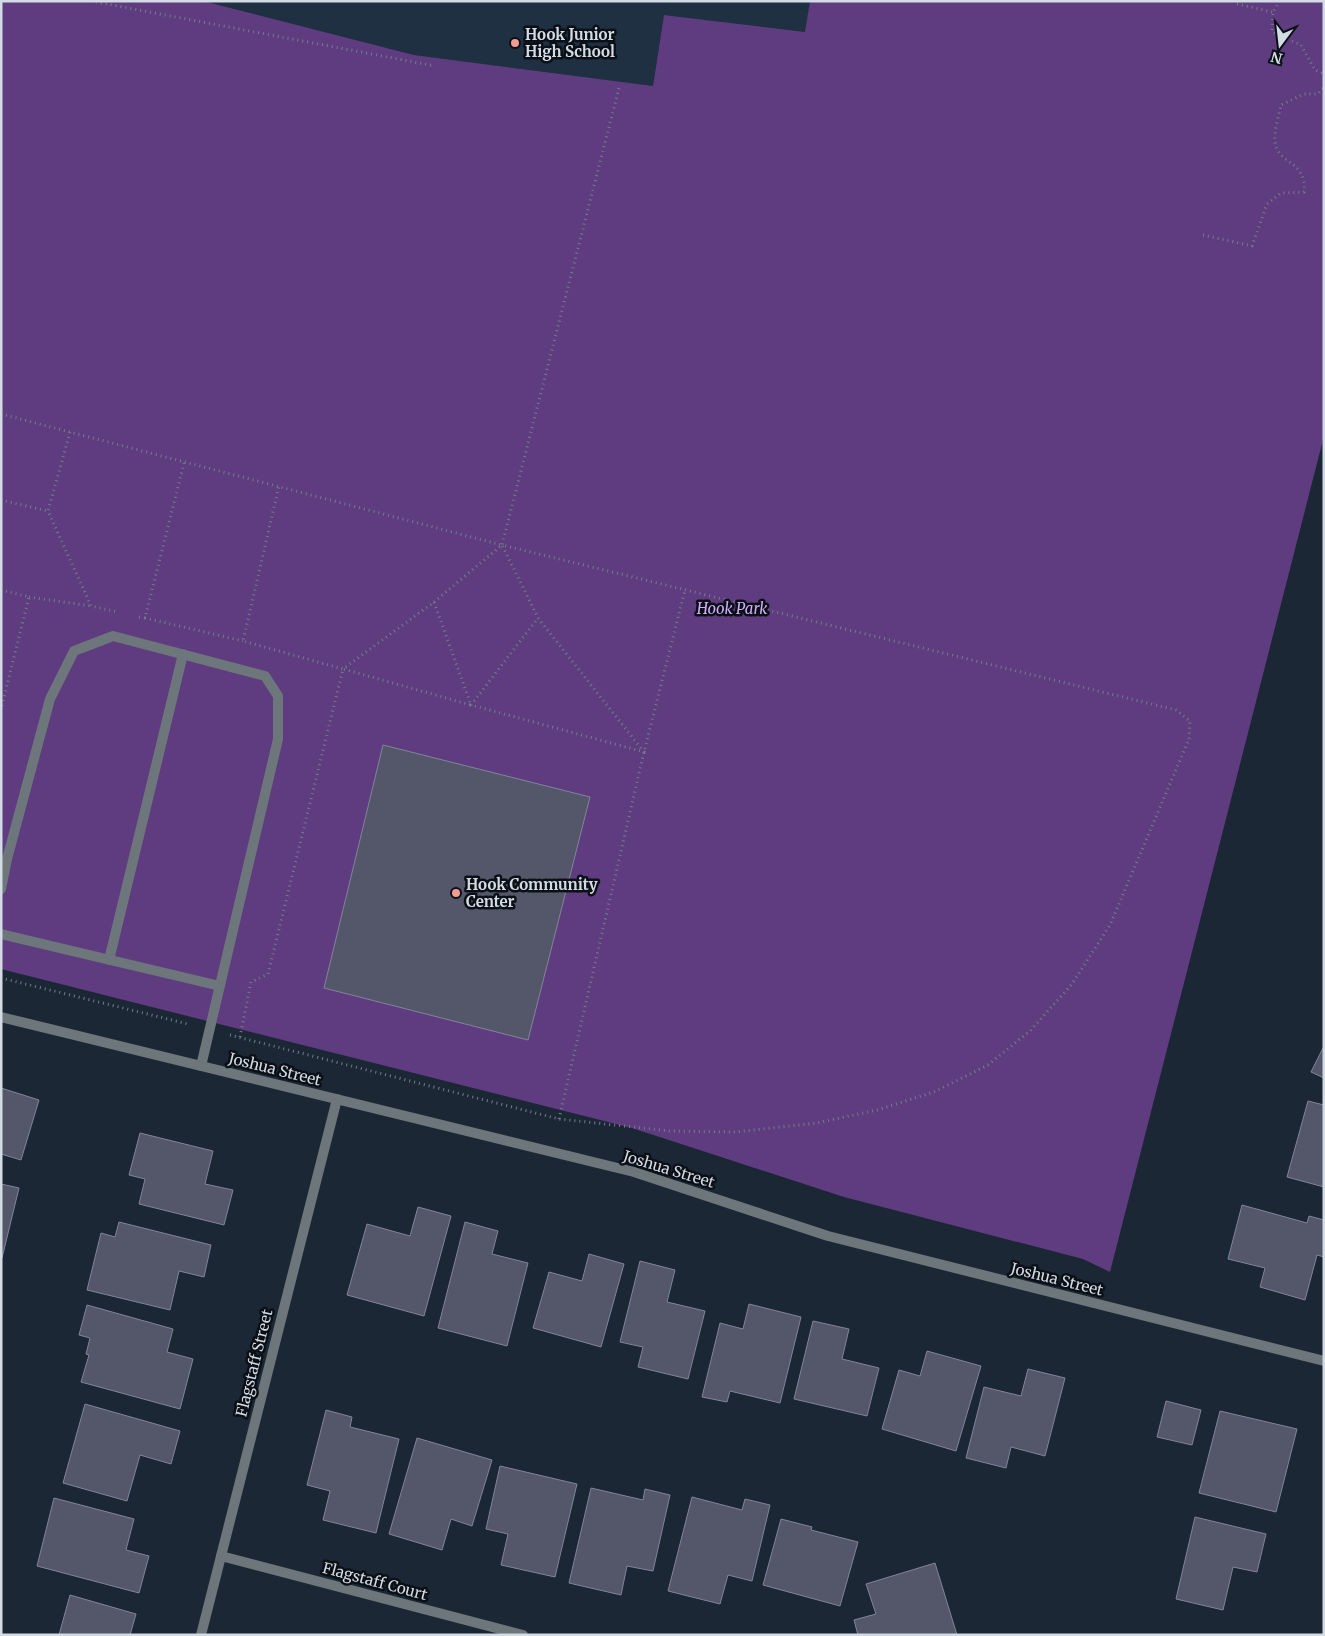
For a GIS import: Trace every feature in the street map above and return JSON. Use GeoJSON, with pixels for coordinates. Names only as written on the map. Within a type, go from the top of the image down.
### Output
{"type":"FeatureCollection","features":[{"type":"Feature","properties":{"kind":"street"},"geometry":{"type":"LineString","coordinates":[[1,889],[7,859],[50,699],[74,651],[113,636],[264,676],[278,696],[278,739],[201,1066]]}},
{"type":"Feature","properties":{"kind":"street"},"geometry":{"type":"LineString","coordinates":[[109,960],[183,654]]}},
{"type":"Feature","properties":{"kind":"street"},"geometry":{"type":"LineString","coordinates":[[1,934],[220,986]]}},
{"type":"Feature","properties":{"kind":"street","name":"Joshua Street"},"geometry":{"type":"LineString","coordinates":[[1,1017],[634,1172],[828,1236],[1324,1361]]}},
{"type":"Feature","properties":{"kind":"street","name":"Flagstaff Street"},"geometry":{"type":"LineString","coordinates":[[201,1635],[337,1099]]}},
{"type":"Feature","properties":{"kind":"street","name":"Flagstaff Court"},"geometry":{"type":"LineString","coordinates":[[221,1556],[523,1635]]}},
{"type":"Feature","properties":{"kind":"path"},"geometry":{"type":"LineString","coordinates":[[91,1],[435,66]]}},
{"type":"Feature","properties":{"kind":"path"},"geometry":{"type":"LineString","coordinates":[[1280,1],[1273,12],[1272,32],[1301,45],[1315,70],[1324,74]]}},
{"type":"Feature","properties":{"kind":"path"},"geometry":{"type":"LineString","coordinates":[[1238,4],[1273,12]]}},
{"type":"Feature","properties":{"kind":"path"},"geometry":{"type":"LineString","coordinates":[[1203,235],[1252,246],[1267,204],[1280,193],[1304,192],[1305,182],[1301,171],[1278,152],[1275,140],[1281,105],[1304,94],[1318,94],[1324,87]]}},
{"type":"Feature","properties":{"kind":"path"},"geometry":{"type":"LineString","coordinates":[[240,1037],[251,982],[268,974],[343,669],[434,602],[502,545],[619,88]]}},
{"type":"Feature","properties":{"kind":"path"},"geometry":{"type":"LineString","coordinates":[[1,414],[502,545],[1176,710],[1190,721],[1189,739],[1110,926],[1072,984],[1031,1030],[988,1065],[934,1092],[877,1110],[816,1123],[735,1132],[670,1131],[560,1119],[210,1029],[1,978]]}},
{"type":"Feature","properties":{"kind":"path"},"geometry":{"type":"LineString","coordinates":[[70,432],[48,511],[91,606]]}},
{"type":"Feature","properties":{"kind":"path"},"geometry":{"type":"LineString","coordinates":[[145,618],[184,463]]}},
{"type":"Feature","properties":{"kind":"path"},"geometry":{"type":"LineString","coordinates":[[243,641],[279,486]]}},
{"type":"Feature","properties":{"kind":"path"},"geometry":{"type":"LineString","coordinates":[[1,500],[48,511]]}},
{"type":"Feature","properties":{"kind":"path"},"geometry":{"type":"LineString","coordinates":[[502,545],[538,618],[644,752]]}},
{"type":"Feature","properties":{"kind":"path"},"geometry":{"type":"LineString","coordinates":[[1,590],[29,597],[91,606],[127,614]]}},
{"type":"Feature","properties":{"kind":"path"},"geometry":{"type":"LineString","coordinates":[[560,1119],[644,752],[685,590]]}},
{"type":"Feature","properties":{"kind":"path"},"geometry":{"type":"LineString","coordinates":[[1,709],[29,597]]}},
{"type":"Feature","properties":{"kind":"path"},"geometry":{"type":"LineString","coordinates":[[434,602],[471,705]]}},
{"type":"Feature","properties":{"kind":"path"},"geometry":{"type":"LineString","coordinates":[[136,616],[243,641],[644,752]]}},
{"type":"Feature","properties":{"kind":"path"},"geometry":{"type":"LineString","coordinates":[[471,705],[538,618]]}},
{"type":"Feature","properties":{"kind":"shaded area","name":"Hook Junior High School"},"geometry":{"type":"Polygon","coordinates":[[[203,1],[810,1],[806,32],[664,15],[653,86],[414,55],[203,1]]]}},
{"type":"Feature","properties":{"kind":"green space","name":"Hook Park"},"geometry":{"type":"Polygon","coordinates":[[[1,1],[203,1],[414,55],[653,86],[664,15],[805,32],[810,1],[1324,1],[1324,436],[1110,1272],[1083,1259],[844,1197],[632,1128],[1,969],[1,1]]]}},
{"type":"Feature","properties":{"kind":"building","name":"Hook Community Center"},"geometry":{"type":"Polygon","coordinates":[[[383,745],[590,797],[528,1040],[324,988],[383,745]]]}},
{"type":"Feature","properties":{"kind":"building"},"geometry":{"type":"Polygon","coordinates":[[[1324,1046],[1324,1078],[1311,1072],[1324,1046]]]}},
{"type":"Feature","properties":{"kind":"building"},"geometry":{"type":"Polygon","coordinates":[[[1,1088],[39,1100],[21,1160],[1,1154],[1,1088]]]}},
{"type":"Feature","properties":{"kind":"building"},"geometry":{"type":"Polygon","coordinates":[[[1308,1101],[1324,1105],[1324,1187],[1287,1177],[1308,1101]]]}},
{"type":"Feature","properties":{"kind":"building"},"geometry":{"type":"Polygon","coordinates":[[[140,1133],[213,1151],[205,1184],[233,1190],[224,1225],[139,1204],[145,1179],[129,1175],[140,1133]]]}},
{"type":"Feature","properties":{"kind":"building"},"geometry":{"type":"Polygon","coordinates":[[[1,1184],[19,1188],[2,1258],[1,1257],[1,1184]]]}},
{"type":"Feature","properties":{"kind":"building"},"geometry":{"type":"Polygon","coordinates":[[[1242,1205],[1307,1223],[1309,1216],[1324,1220],[1324,1257],[1317,1255],[1305,1300],[1260,1287],[1265,1268],[1228,1259],[1242,1205]]]}},
{"type":"Feature","properties":{"kind":"building"},"geometry":{"type":"Polygon","coordinates":[[[418,1207],[451,1216],[424,1316],[347,1295],[367,1224],[410,1236],[418,1207]]]}},
{"type":"Feature","properties":{"kind":"building"},"geometry":{"type":"Polygon","coordinates":[[[119,1222],[211,1245],[204,1277],[179,1271],[170,1310],[87,1290],[101,1233],[115,1237],[119,1222]]]}},
{"type":"Feature","properties":{"kind":"building"},"geometry":{"type":"Polygon","coordinates":[[[465,1222],[498,1231],[492,1254],[528,1263],[507,1346],[438,1328],[465,1222]]]}},
{"type":"Feature","properties":{"kind":"building"},"geometry":{"type":"Polygon","coordinates":[[[589,1254],[624,1264],[601,1347],[533,1328],[549,1272],[582,1281],[589,1254]]]}},
{"type":"Feature","properties":{"kind":"building"},"geometry":{"type":"Polygon","coordinates":[[[640,1261],[675,1270],[667,1302],[705,1311],[688,1379],[638,1367],[643,1347],[620,1342],[640,1261]]]}},
{"type":"Feature","properties":{"kind":"building"},"geometry":{"type":"Polygon","coordinates":[[[749,1304],[801,1317],[780,1403],[730,1391],[727,1402],[702,1397],[720,1323],[743,1329],[749,1304]]]}},
{"type":"Feature","properties":{"kind":"building"},"geometry":{"type":"Polygon","coordinates":[[[87,1305],[173,1329],[167,1352],[193,1359],[180,1409],[81,1382],[89,1355],[86,1354],[90,1338],[79,1335],[87,1305]]]}},
{"type":"Feature","properties":{"kind":"building"},"geometry":{"type":"Polygon","coordinates":[[[813,1321],[849,1329],[842,1359],[879,1368],[867,1416],[794,1399],[813,1321]]]}},
{"type":"Feature","properties":{"kind":"building"},"geometry":{"type":"Polygon","coordinates":[[[927,1351],[981,1366],[956,1451],[882,1429],[899,1370],[920,1376],[927,1351]]]}},
{"type":"Feature","properties":{"kind":"building"},"geometry":{"type":"Polygon","coordinates":[[[1028,1369],[1065,1378],[1045,1456],[1011,1447],[1006,1468],[966,1458],[984,1387],[1021,1396],[1028,1369]]]}},
{"type":"Feature","properties":{"kind":"building"},"geometry":{"type":"Polygon","coordinates":[[[1166,1401],[1201,1410],[1192,1445],[1157,1437],[1166,1401]]]}},
{"type":"Feature","properties":{"kind":"building"},"geometry":{"type":"Polygon","coordinates":[[[85,1404],[180,1431],[171,1464],[140,1455],[127,1501],[63,1483],[85,1404]]]}},
{"type":"Feature","properties":{"kind":"building"},"geometry":{"type":"Polygon","coordinates":[[[326,1410],[352,1417],[350,1427],[399,1439],[376,1533],[323,1520],[330,1491],[307,1485],[326,1410]]]}},
{"type":"Feature","properties":{"kind":"building"},"geometry":{"type":"Polygon","coordinates":[[[1220,1411],[1297,1429],[1276,1512],[1199,1493],[1220,1411]]]}},
{"type":"Feature","properties":{"kind":"building"},"geometry":{"type":"Polygon","coordinates":[[[417,1438],[492,1460],[472,1526],[451,1519],[442,1550],[389,1534],[417,1438]]]}},
{"type":"Feature","properties":{"kind":"building"},"geometry":{"type":"Polygon","coordinates":[[[500,1466],[577,1484],[555,1577],[501,1565],[508,1534],[486,1529],[500,1466]]]}},
{"type":"Feature","properties":{"kind":"building"},"geometry":{"type":"Polygon","coordinates":[[[591,1488],[643,1500],[645,1489],[670,1495],[653,1571],[627,1566],[621,1595],[569,1583],[591,1488]]]}},
{"type":"Feature","properties":{"kind":"building"},"geometry":{"type":"Polygon","coordinates":[[[692,1497],[742,1510],[745,1499],[770,1505],[752,1581],[728,1575],[720,1604],[668,1591],[692,1497]]]}},
{"type":"Feature","properties":{"kind":"building"},"geometry":{"type":"Polygon","coordinates":[[[54,1498],[134,1519],[126,1550],[149,1556],[139,1593],[37,1566],[54,1498]]]}},
{"type":"Feature","properties":{"kind":"building"},"geometry":{"type":"Polygon","coordinates":[[[1195,1517],[1266,1534],[1257,1572],[1233,1567],[1223,1610],[1176,1599],[1195,1517]]]}},
{"type":"Feature","properties":{"kind":"building"},"geometry":{"type":"Polygon","coordinates":[[[781,1519],[812,1527],[811,1530],[858,1542],[840,1606],[763,1585],[781,1519]]]}},
{"type":"Feature","properties":{"kind":"building"},"geometry":{"type":"Polygon","coordinates":[[[935,1563],[957,1635],[858,1635],[854,1620],[876,1614],[866,1584],[935,1563]]]}},
{"type":"Feature","properties":{"kind":"building"},"geometry":{"type":"Polygon","coordinates":[[[70,1595],[136,1614],[130,1635],[59,1635],[70,1595]]]}},
{"type":"Feature","properties":{"kind":"place","name":"Hook Junior High School"},"geometry":{"type":"Point","coordinates":[515,43]}},
{"type":"Feature","properties":{"kind":"place","name":"Hook Community Center"},"geometry":{"type":"Point","coordinates":[456,893]}}]}
